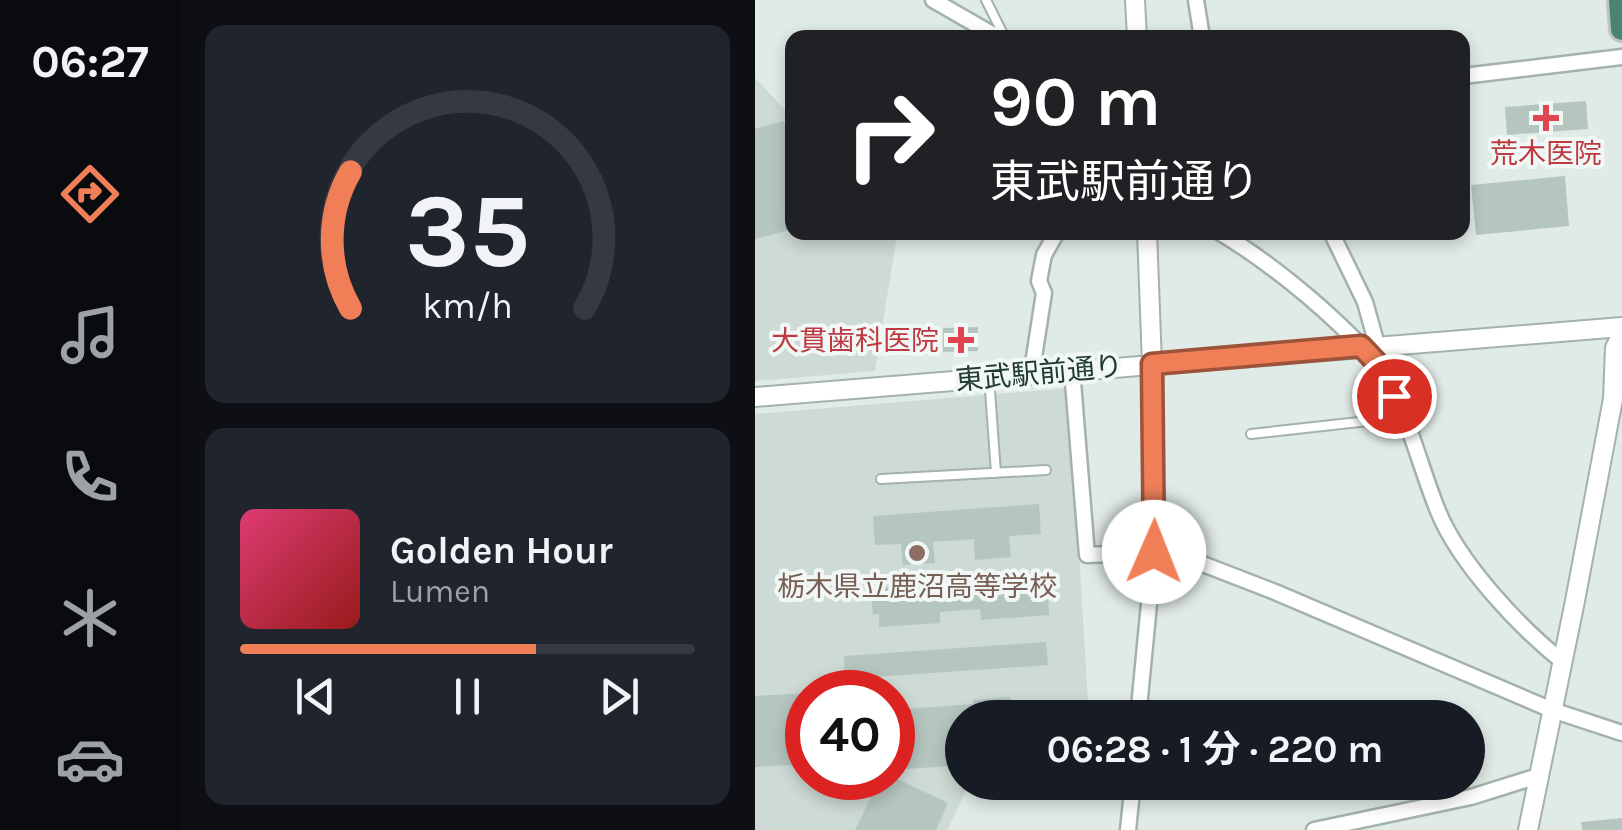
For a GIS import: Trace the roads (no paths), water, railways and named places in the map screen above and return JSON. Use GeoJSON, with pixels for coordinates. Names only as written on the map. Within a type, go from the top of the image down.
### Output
{"type":"FeatureCollection","features":[{"type":"Feature","properties":{"kind":"highway"},"geometry":{"type":"LineString","coordinates":[[1621,0],[1622,29]]}},
{"type":"Feature","properties":{"kind":"street"},"geometry":{"type":"LineString","coordinates":[[933,0],[987,30]]}},
{"type":"Feature","properties":{"kind":"street"},"geometry":{"type":"LineString","coordinates":[[1135,0],[1137,30]]}},
{"type":"Feature","properties":{"kind":"street"},"geometry":{"type":"LineString","coordinates":[[1196,0],[1201,30]]}},
{"type":"Feature","properties":{"kind":"street"},"geometry":{"type":"LineString","coordinates":[[1470,75],[1622,58]]}},
{"type":"Feature","properties":{"kind":"street"},"geometry":{"type":"LineString","coordinates":[[1035,374],[1044,293],[1039,281],[1044,254],[1052,240]]}},
{"type":"Feature","properties":{"kind":"street"},"geometry":{"type":"LineString","coordinates":[[1140,700],[1154,552],[1147,240]]}},
{"type":"Feature","properties":{"kind":"street"},"geometry":{"type":"LineString","coordinates":[[1236,240],[1369,346]]}},
{"type":"Feature","properties":{"kind":"street"},"geometry":{"type":"LineString","coordinates":[[1335,240],[1365,302],[1369,346],[1404,418],[1450,535],[1531,637],[1563,662]]}},
{"type":"Feature","properties":{"kind":"street"},"geometry":{"type":"LineString","coordinates":[[1528,830],[1613,399],[1615,348],[1622,330]]}},
{"type":"Feature","properties":{"kind":"street","name":"東武駅前通り"},"geometry":{"type":"LineString","coordinates":[[755,397],[1369,346],[1622,330]]}},
{"type":"Feature","properties":{"kind":"street"},"geometry":{"type":"LineString","coordinates":[[1072,370],[1087,555],[1154,552],[1182,556],[1552,710],[1622,734]]}},
{"type":"Feature","properties":{"kind":"street"},"geometry":{"type":"LineString","coordinates":[[1314,830],[1471,797],[1539,776]]}},
{"type":"Feature","properties":{"kind":"street"},"geometry":{"type":"LineString","coordinates":[[1129,830],[1132,800]]}},
{"type":"Feature","properties":{"kind":"lane"},"geometry":{"type":"LineString","coordinates":[[986,0],[999,30]]}},
{"type":"Feature","properties":{"kind":"lane"},"geometry":{"type":"LineString","coordinates":[[989,378],[996,473]]}},
{"type":"Feature","properties":{"kind":"lane"},"geometry":{"type":"LineString","coordinates":[[1251,434],[1404,418]]}},
{"type":"Feature","properties":{"kind":"lane"},"geometry":{"type":"LineString","coordinates":[[881,480],[1046,470]]}},
{"type":"Feature","properties":{"kind":"place","name":"荒木医院"},"geometry":{"type":"Point","coordinates":[1546,118]}},
{"type":"Feature","properties":{"kind":"place","name":"大貫歯科医院"},"geometry":{"type":"Point","coordinates":[961,340]}},
{"type":"Feature","properties":{"kind":"place","name":"栃木県立鹿沼高等学校"},"geometry":{"type":"Point","coordinates":[917,553]}}]}
